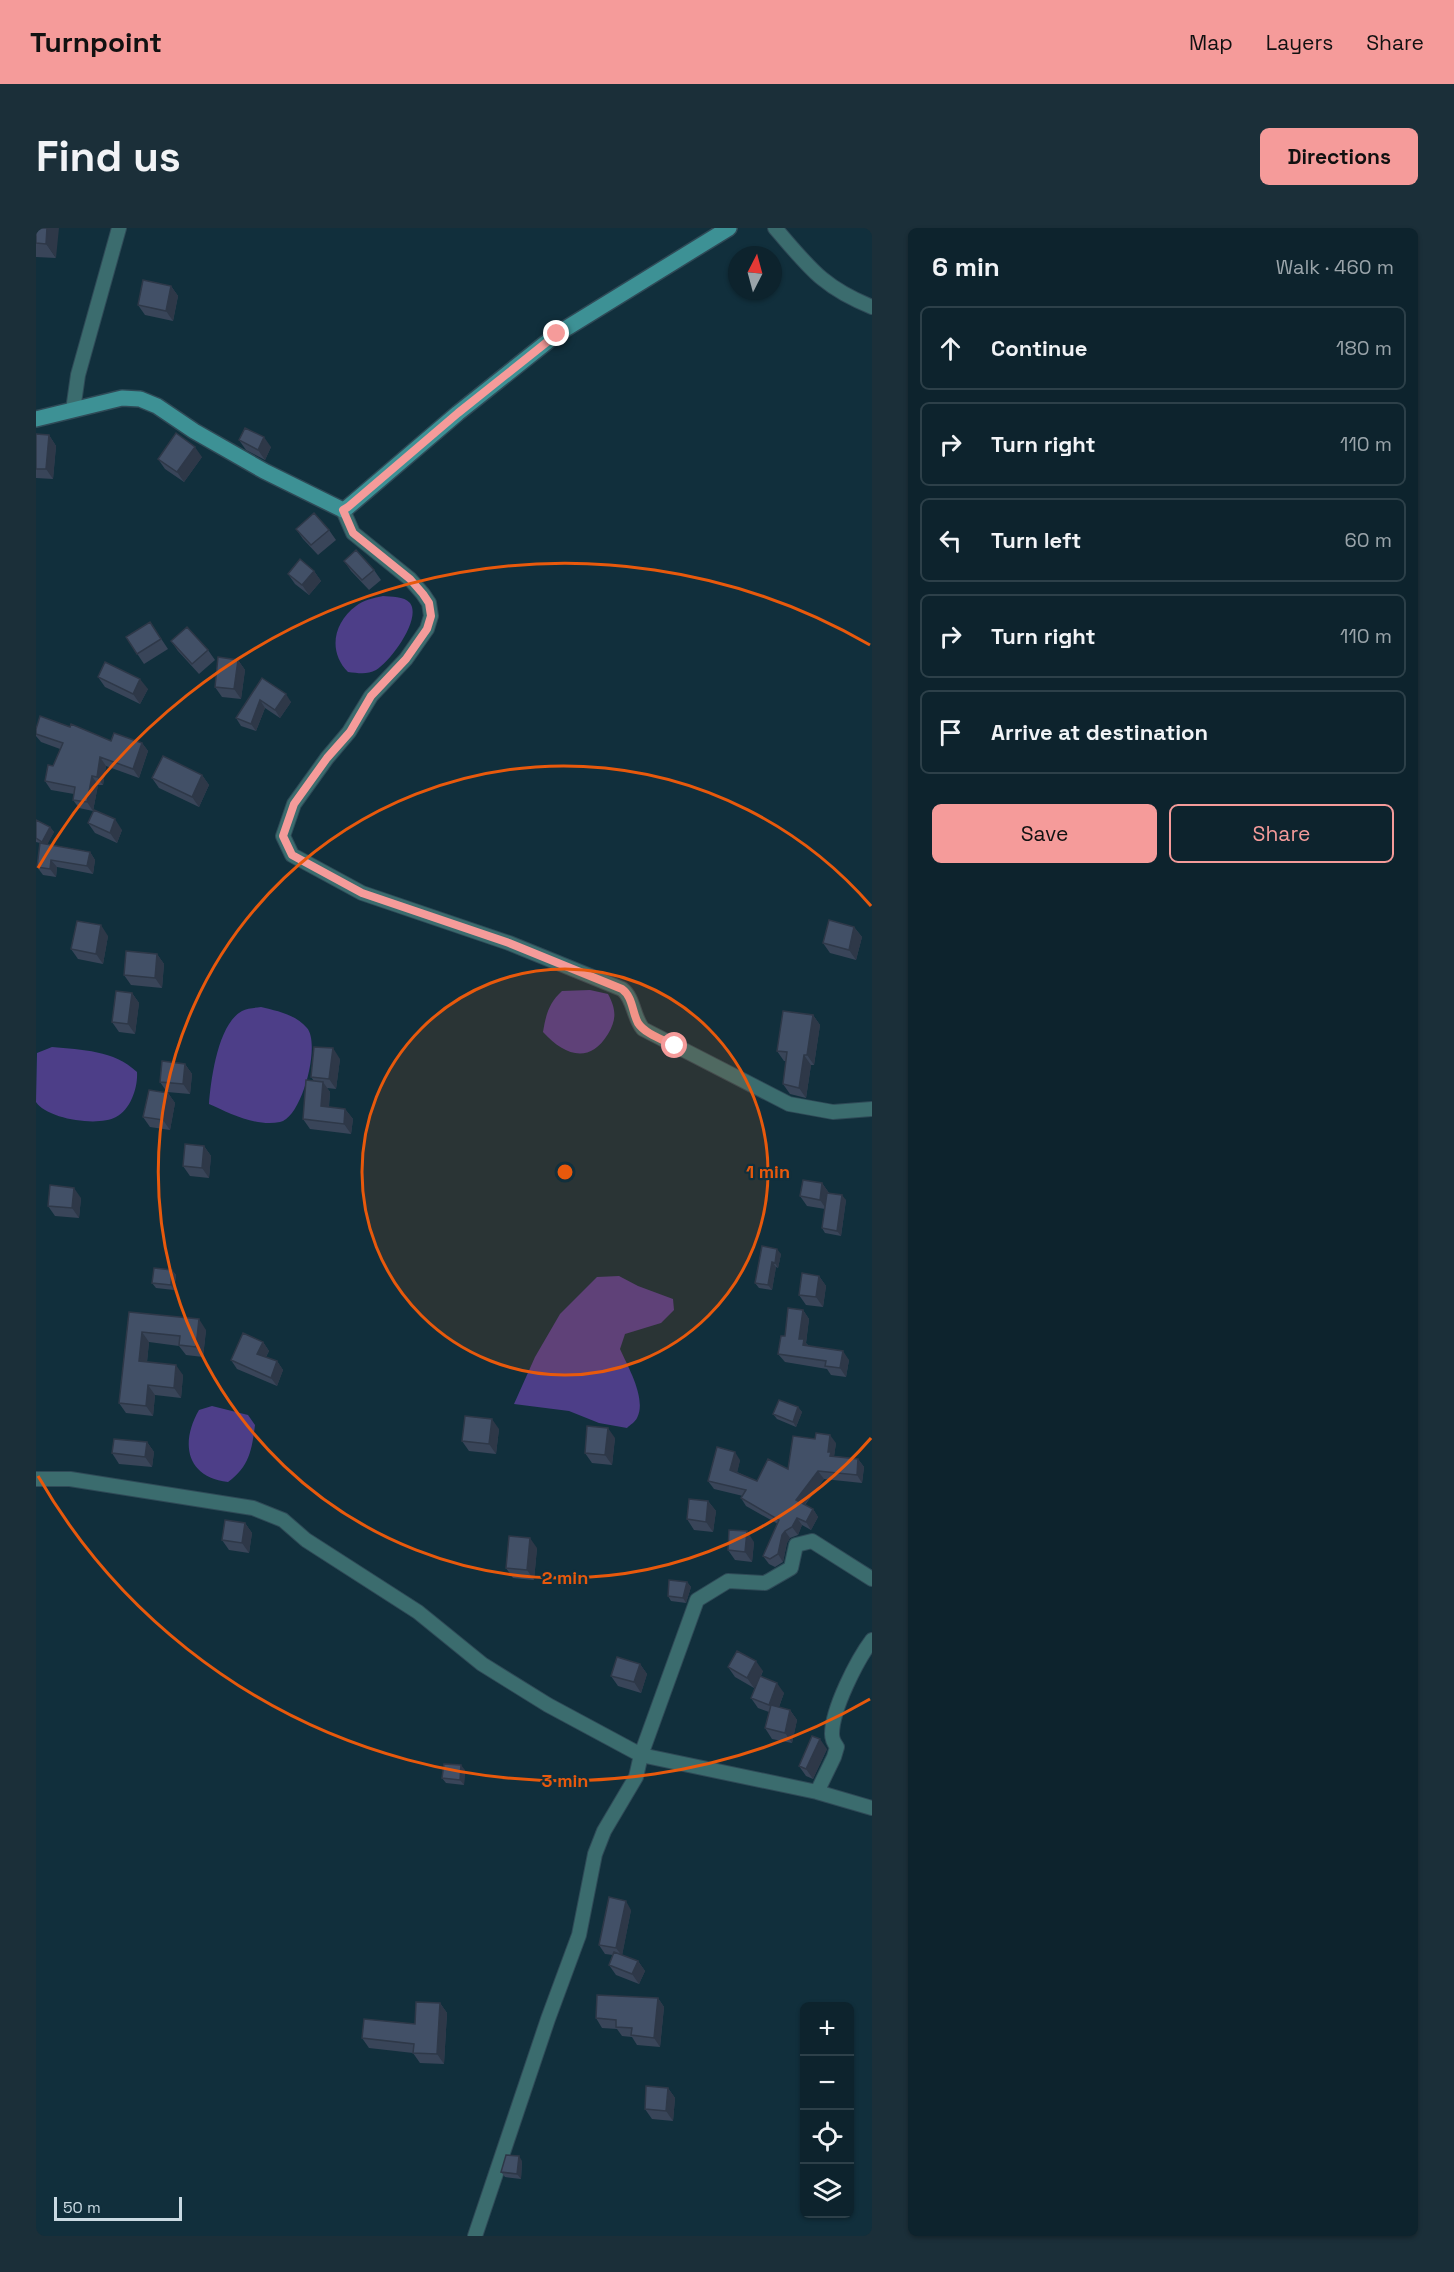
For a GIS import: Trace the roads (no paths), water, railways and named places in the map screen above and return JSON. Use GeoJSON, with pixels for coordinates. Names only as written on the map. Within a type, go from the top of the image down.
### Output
{"type":"FeatureCollection","features":[{"type":"Feature","properties":{"kind":"street"},"geometry":{"type":"LineString","coordinates":[[74,410],[78,375],[119,228]]}},
{"type":"Feature","properties":{"kind":"street"},"geometry":{"type":"LineString","coordinates":[[343,510],[458,413],[557,334],[729,228]]}},
{"type":"Feature","properties":{"kind":"street"},"geometry":{"type":"LineString","coordinates":[[775,228],[812,271],[828,285],[845,296],[872,307]]}},
{"type":"Feature","properties":{"kind":"street"},"geometry":{"type":"LineString","coordinates":[[36,419],[122,398],[140,399],[158,406],[194,431],[264,471],[343,510],[353,533],[410,579],[429,603],[431,616],[427,629],[406,659],[371,696],[350,732],[327,758],[294,804],[283,836],[292,855],[362,893],[509,943],[622,989],[627,993],[638,1023],[643,1029],[789,1104],[833,1112],[872,1109]]}},
{"type":"Feature","properties":{"kind":"street"},"geometry":{"type":"LineString","coordinates":[[36,1479],[70,1479],[253,1508],[283,1520],[306,1540],[418,1612],[482,1664],[548,1705],[641,1755],[817,1792],[872,1808]]}},
{"type":"Feature","properties":{"kind":"street"},"geometry":{"type":"LineString","coordinates":[[475,2236],[548,2019],[579,1935],[595,1854],[604,1831],[636,1777],[641,1755],[696,1600],[728,1581],[765,1583],[791,1568],[796,1545],[812,1541],[872,1579]]}},
{"type":"Feature","properties":{"kind":"street"},"geometry":{"type":"LineString","coordinates":[[817,1792],[837,1747],[832,1741],[832,1732],[846,1688],[860,1657],[872,1640]]}}]}
